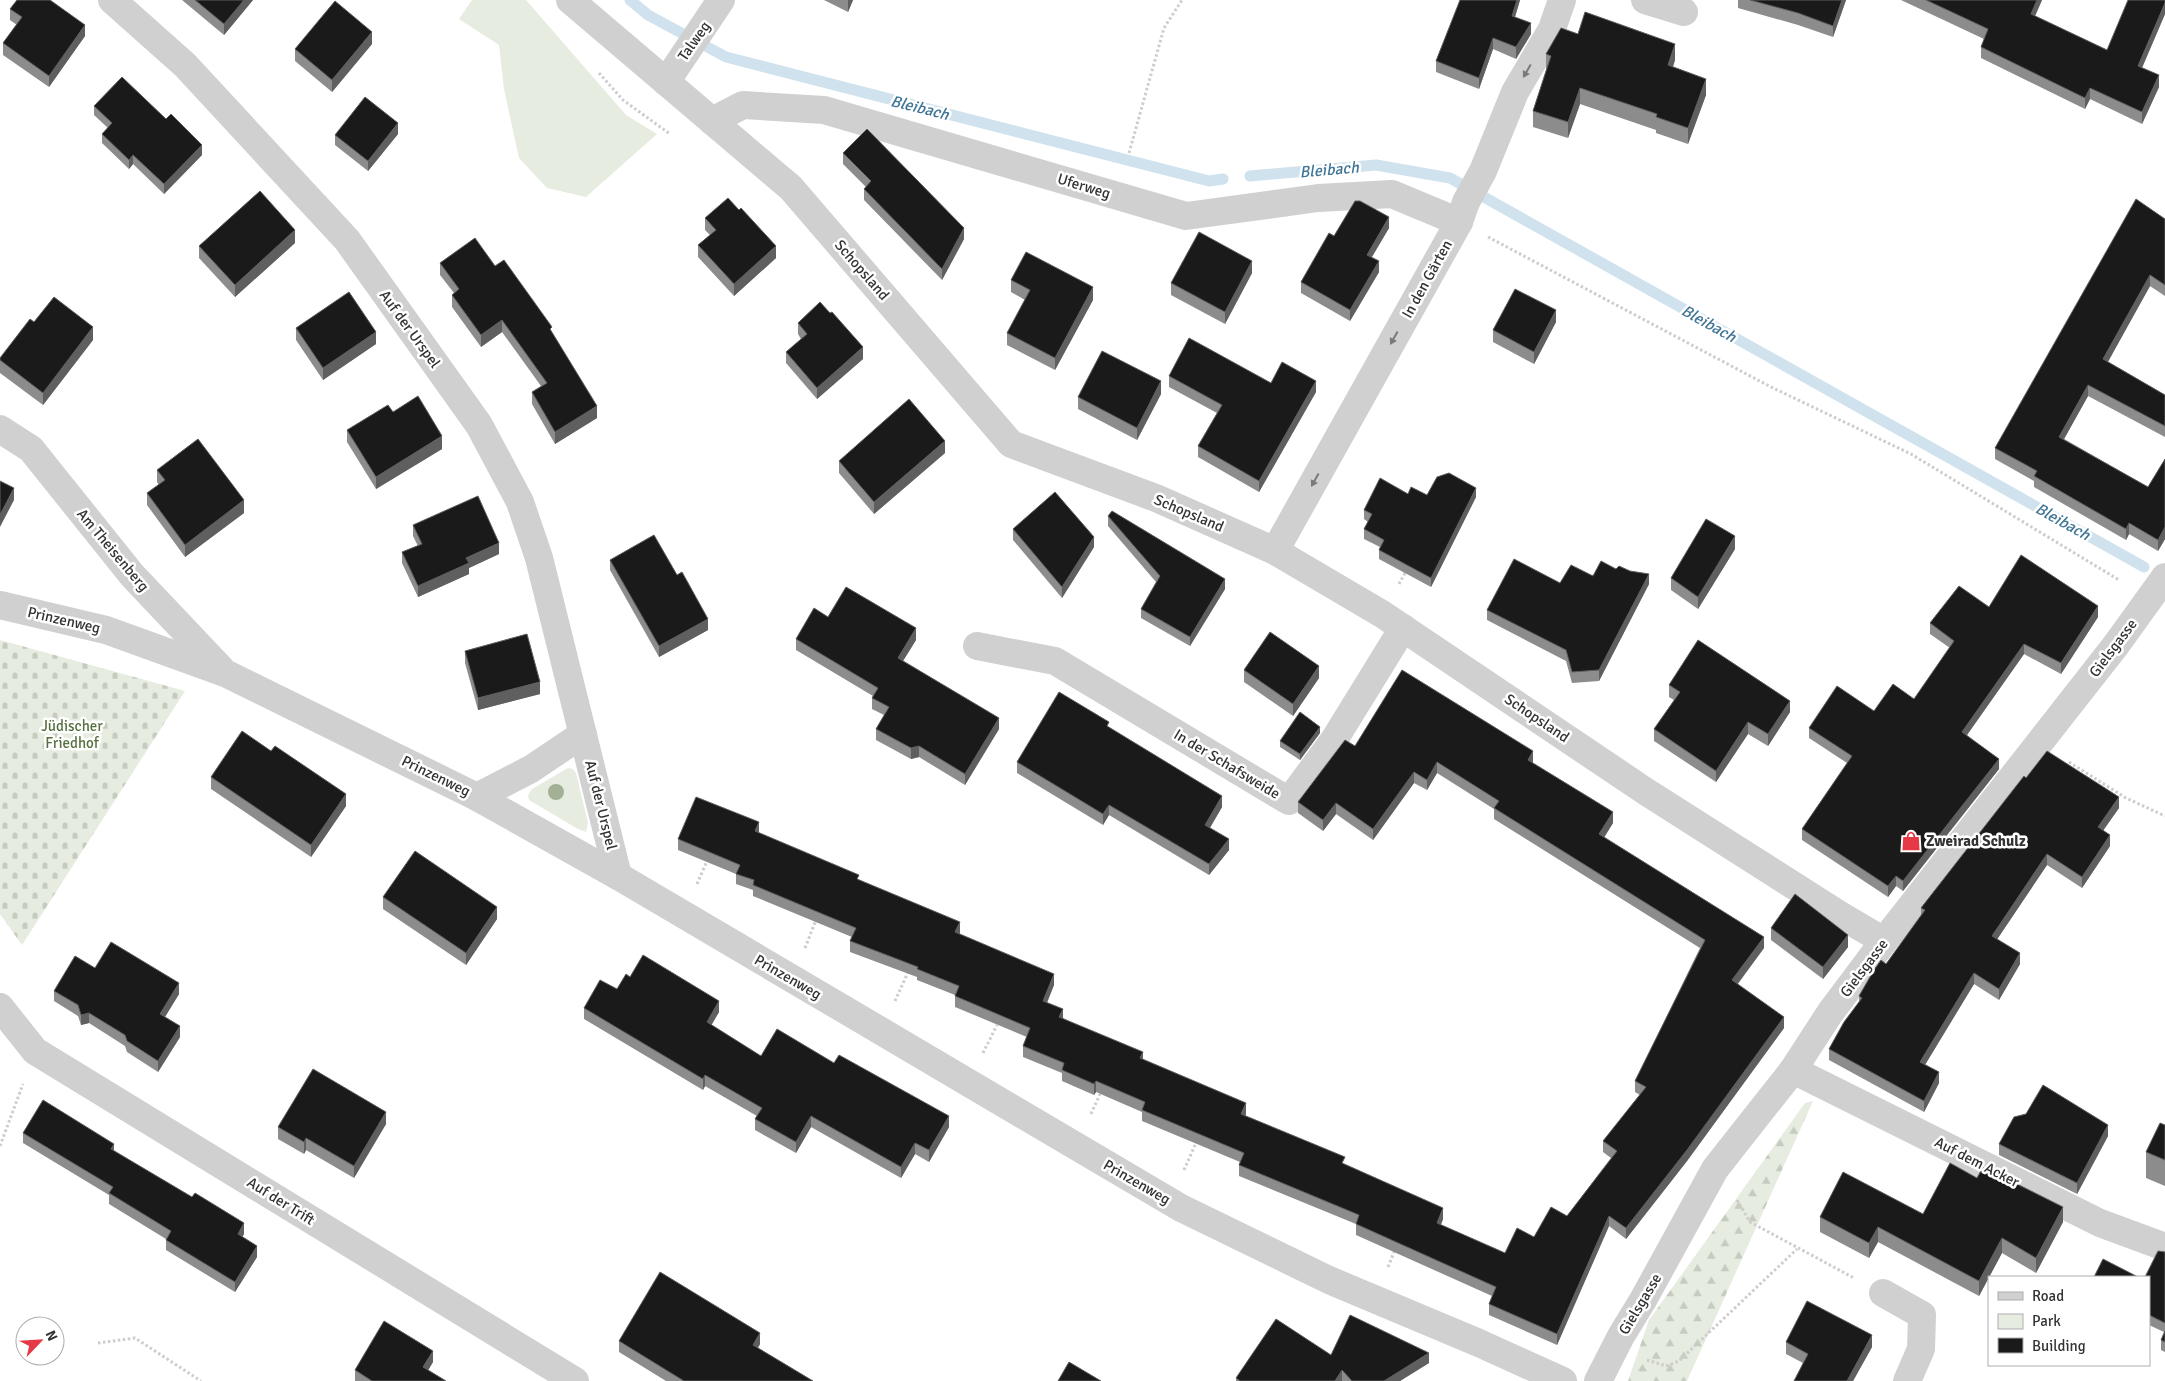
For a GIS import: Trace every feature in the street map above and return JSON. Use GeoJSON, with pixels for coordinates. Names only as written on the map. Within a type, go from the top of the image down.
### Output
{"type":"FeatureCollection","features":[{"type":"Feature","properties":{"kind":"street","name":"Auf der Urspel"},"geometry":{"type":"LineString","coordinates":[[112,0],[185,65],[347,240],[479,425],[520,502],[540,558],[618,876]]}},
{"type":"Feature","properties":{"kind":"street","name":"Schopsland"},"geometry":{"type":"LineString","coordinates":[[570,0],[791,188],[1011,444],[1156,498],[1275,551],[1403,628],[1645,790],[1840,915],[1884,941]]}},
{"type":"Feature","properties":{"kind":"street","name":"In den Gärten"},"geometry":{"type":"LineString","coordinates":[[1275,551],[1463,212],[1483,172],[1515,92],[1552,29],[1562,0]]}},
{"type":"Feature","properties":{"kind":"street"},"geometry":{"type":"LineString","coordinates":[[1645,0],[1684,12]]}},
{"type":"Feature","properties":{"kind":"street","name":"Talweg"},"geometry":{"type":"LineString","coordinates":[[666,82],[715,9]]}},
{"type":"Feature","properties":{"kind":"street","name":"Uferweg"},"geometry":{"type":"LineString","coordinates":[[712,121],[743,105],[824,110],[1186,216],[1318,198],[1392,194],[1463,212]]}},
{"type":"Feature","properties":{"kind":"street","name":"Am Theisenberg"},"geometry":{"type":"LineString","coordinates":[[0,428],[31,449],[132,575],[225,674]]}},
{"type":"Feature","properties":{"kind":"street","name":"Gielsgasse"},"geometry":{"type":"LineString","coordinates":[[1598,1381],[1620,1336],[1643,1300],[1715,1169],[1793,1070],[1830,1013],[1884,941],[2116,645],[2158,587]]}},
{"type":"Feature","properties":{"kind":"street","name":"Prinzenweg"},"geometry":{"type":"LineString","coordinates":[[0,606],[106,630],[225,674],[477,796],[618,876],[1181,1208],[1329,1280],[1479,1343],[1563,1381]]}},
{"type":"Feature","properties":{"kind":"street","name":"In der Schafsweide"},"geometry":{"type":"LineString","coordinates":[[977,646],[1055,660],[1289,801],[1334,740],[1403,628]]}},
{"type":"Feature","properties":{"kind":"street"},"geometry":{"type":"LineString","coordinates":[[477,796],[531,769],[583,734]]}},
{"type":"Feature","properties":{"kind":"street","name":"Auf der Trift"},"geometry":{"type":"LineString","coordinates":[[0,1007],[35,1051],[575,1381]]}},
{"type":"Feature","properties":{"kind":"street","name":"Auf dem Acker"},"geometry":{"type":"LineString","coordinates":[[1793,1070],[2100,1223],[2165,1246]]}},
{"type":"Feature","properties":{"kind":"street"},"geometry":{"type":"LineString","coordinates":[[1883,1293],[1922,1315],[1921,1349],[1907,1381]]}},
{"type":"Feature","properties":{"kind":"path"},"geometry":{"type":"LineString","coordinates":[[1130,153],[1164,28],[1182,0]]}},
{"type":"Feature","properties":{"kind":"path"},"geometry":{"type":"LineString","coordinates":[[1463,212],[1771,387],[1911,454],[2114,578],[2158,587]]}},
{"type":"Feature","properties":{"kind":"path"},"geometry":{"type":"LineString","coordinates":[[2039,743],[2126,798],[2165,816]]}},
{"type":"Feature","properties":{"kind":"path"},"geometry":{"type":"LineString","coordinates":[[694,891],[707,861]]}},
{"type":"Feature","properties":{"kind":"path"},"geometry":{"type":"LineString","coordinates":[[804,952],[816,920]]}},
{"type":"Feature","properties":{"kind":"path"},"geometry":{"type":"LineString","coordinates":[[894,1002],[909,970]]}},
{"type":"Feature","properties":{"kind":"path"},"geometry":{"type":"LineString","coordinates":[[983,1054],[997,1025]]}},
{"type":"Feature","properties":{"kind":"path"},"geometry":{"type":"LineString","coordinates":[[0,1146],[35,1051]]}},
{"type":"Feature","properties":{"kind":"path"},"geometry":{"type":"LineString","coordinates":[[1090,1118],[1100,1094]]}},
{"type":"Feature","properties":{"kind":"path"},"geometry":{"type":"LineString","coordinates":[[1180,1178],[1196,1143]]}},
{"type":"Feature","properties":{"kind":"path"},"geometry":{"type":"LineString","coordinates":[[1750,1222],[1797,1249],[1883,1293]]}},
{"type":"Feature","properties":{"kind":"path"},"geometry":{"type":"LineString","coordinates":[[1644,1357],[1666,1366],[1679,1361],[1797,1249]]}},
{"type":"Feature","properties":{"kind":"path"},"geometry":{"type":"LineString","coordinates":[[98,1343],[135,1338],[201,1381]]}},
{"type":"Feature","properties":{"kind":"green space"},"geometry":{"type":"Polygon","coordinates":[[[472,0],[526,0],[626,115],[657,134],[586,197],[547,188],[519,158],[504,89],[499,45],[459,19],[472,0]]]}},
{"type":"Feature","properties":{"kind":"green space","name":"Jüdischer Friedhof"},"geometry":{"type":"Polygon","coordinates":[[[0,640],[185,691],[22,945],[0,914],[0,640]]]}},
{"type":"Feature","properties":{"kind":"green space"},"geometry":{"type":"Polygon","coordinates":[[[568,768],[573,769],[576,773],[588,823],[586,832],[529,800],[528,795],[532,789],[568,768]]]}},
{"type":"Feature","properties":{"kind":"green space"},"geometry":{"type":"Polygon","coordinates":[[[1813,1101],[1687,1381],[1628,1381],[1649,1320],[1805,1103],[1813,1101]]]}},
{"type":"Feature","properties":{"kind":"building"},"geometry":{"type":"Polygon","coordinates":[[[17,0],[50,0],[85,25],[49,76],[3,43],[22,17],[10,9],[17,0]]]}},
{"type":"Feature","properties":{"kind":"building"},"geometry":{"type":"Polygon","coordinates":[[[195,0],[244,0],[224,24],[195,0]]]}},
{"type":"Feature","properties":{"kind":"building"},"geometry":{"type":"Polygon","coordinates":[[[1460,0],[1517,0],[1512,16],[1531,23],[1516,47],[1493,38],[1479,78],[1436,61],[1460,0]]]}},
{"type":"Feature","properties":{"kind":"building"},"geometry":{"type":"Polygon","coordinates":[[[1750,0],[1842,0],[1833,26],[1798,13],[1750,0]]]}},
{"type":"Feature","properties":{"kind":"building"},"geometry":{"type":"Polygon","coordinates":[[[1926,0],[2037,0],[2031,14],[2107,50],[2128,0],[2165,0],[2138,66],[2159,75],[2142,112],[2090,88],[2085,98],[1981,47],[1988,29],[1926,0]]]}},
{"type":"Feature","properties":{"kind":"building"},"geometry":{"type":"Polygon","coordinates":[[[335,1],[372,32],[332,80],[295,49],[335,1]]]}},
{"type":"Feature","properties":{"kind":"building"},"geometry":{"type":"Polygon","coordinates":[[[1585,12],[1675,44],[1668,65],[1706,79],[1688,128],[1656,117],[1657,114],[1580,88],[1568,122],[1533,111],[1551,56],[1546,54],[1561,28],[1578,34],[1585,12]]]}},
{"type":"Feature","properties":{"kind":"building"},"geometry":{"type":"Polygon","coordinates":[[[122,77],[166,119],[171,114],[202,145],[164,184],[133,155],[129,160],[102,134],[112,123],[94,106],[122,77]]]}},
{"type":"Feature","properties":{"kind":"building"},"geometry":{"type":"Polygon","coordinates":[[[365,97],[398,123],[368,161],[335,135],[365,97]]]}},
{"type":"Feature","properties":{"kind":"building"},"geometry":{"type":"Polygon","coordinates":[[[867,129],[964,228],[942,269],[864,189],[871,181],[843,153],[867,129]]]}},
{"type":"Feature","properties":{"kind":"building"},"geometry":{"type":"Polygon","coordinates":[[[260,191],[295,230],[235,285],[199,246],[260,191]]]}},
{"type":"Feature","properties":{"kind":"building"},"geometry":{"type":"Polygon","coordinates":[[[728,198],[739,210],[741,208],[776,246],[734,284],[698,245],[716,230],[705,218],[728,198]]]}},
{"type":"Feature","properties":{"kind":"building"},"geometry":{"type":"Polygon","coordinates":[[[2136,199],[2165,219],[2165,285],[2150,275],[2103,359],[2165,395],[2165,426],[2088,385],[2059,437],[2148,487],[2165,459],[2165,527],[2158,540],[2129,523],[2126,529],[2034,476],[2037,471],[1995,448],[2136,199]]]}},
{"type":"Feature","properties":{"kind":"building"},"geometry":{"type":"Polygon","coordinates":[[[1355,201],[1360,201],[1389,217],[1367,255],[1379,261],[1350,310],[1301,282],[1329,233],[1334,236],[1355,201]]]}},
{"type":"Feature","properties":{"kind":"building"},"geometry":{"type":"Polygon","coordinates":[[[1199,232],[1252,261],[1225,312],[1171,283],[1199,232]]]}},
{"type":"Feature","properties":{"kind":"building"},"geometry":{"type":"Polygon","coordinates":[[[475,238],[495,266],[504,260],[552,327],[550,329],[597,406],[555,432],[532,392],[547,383],[502,320],[481,335],[452,295],[459,289],[440,263],[475,238]]]}},
{"type":"Feature","properties":{"kind":"building"},"geometry":{"type":"Polygon","coordinates":[[[1026,252],[1093,287],[1055,358],[1007,333],[1030,290],[1011,280],[1026,252]]]}},
{"type":"Feature","properties":{"kind":"building"},"geometry":{"type":"Polygon","coordinates":[[[1515,289],[1556,310],[1534,352],[1493,330],[1515,289]]]}},
{"type":"Feature","properties":{"kind":"building"},"geometry":{"type":"Polygon","coordinates":[[[349,292],[376,332],[323,368],[296,328],[349,292]]]}},
{"type":"Feature","properties":{"kind":"building"},"geometry":{"type":"Polygon","coordinates":[[[54,297],[93,327],[43,393],[0,360],[0,358],[30,319],[34,322],[54,297]]]}},
{"type":"Feature","properties":{"kind":"building"},"geometry":{"type":"Polygon","coordinates":[[[820,302],[830,313],[832,312],[863,347],[817,388],[786,352],[807,334],[798,323],[820,302]]]}},
{"type":"Feature","properties":{"kind":"building"},"geometry":{"type":"Polygon","coordinates":[[[1189,338],[1271,383],[1282,362],[1316,381],[1259,481],[1198,446],[1222,405],[1169,376],[1189,338]]]}},
{"type":"Feature","properties":{"kind":"building"},"geometry":{"type":"Polygon","coordinates":[[[1102,351],[1161,381],[1137,428],[1078,397],[1102,351]]]}},
{"type":"Feature","properties":{"kind":"building"},"geometry":{"type":"Polygon","coordinates":[[[418,396],[442,436],[376,477],[347,430],[388,405],[393,412],[418,396]]]}},
{"type":"Feature","properties":{"kind":"building"},"geometry":{"type":"Polygon","coordinates":[[[909,399],[945,441],[874,502],[839,461],[909,399]]]}},
{"type":"Feature","properties":{"kind":"building"},"geometry":{"type":"Polygon","coordinates":[[[198,439],[244,500],[185,545],[147,493],[165,480],[157,470],[198,439]]]}},
{"type":"Feature","properties":{"kind":"building"},"geometry":{"type":"Polygon","coordinates":[[[1449,473],[1476,488],[1431,578],[1379,550],[1384,540],[1364,529],[1372,514],[1364,510],[1380,478],[1408,494],[1411,487],[1427,495],[1437,477],[1449,473]]]}},
{"type":"Feature","properties":{"kind":"building"},"geometry":{"type":"Polygon","coordinates":[[[0,481],[14,488],[0,515],[0,481]]]}},
{"type":"Feature","properties":{"kind":"building"},"geometry":{"type":"Polygon","coordinates":[[[1055,492],[1094,537],[1062,587],[1013,529],[1055,492]]]}},
{"type":"Feature","properties":{"kind":"building"},"geometry":{"type":"Polygon","coordinates":[[[478,496],[499,543],[466,558],[469,563],[418,586],[402,552],[422,544],[413,525],[478,496]]]}},
{"type":"Feature","properties":{"kind":"building"},"geometry":{"type":"Polygon","coordinates":[[[1112,511],[1225,579],[1190,637],[1141,609],[1160,576],[1108,516],[1112,511]]]}},
{"type":"Feature","properties":{"kind":"building"},"geometry":{"type":"Polygon","coordinates":[[[1706,519],[1735,536],[1698,597],[1671,578],[1706,519]]]}},
{"type":"Feature","properties":{"kind":"building"},"geometry":{"type":"Polygon","coordinates":[[[654,535],[677,575],[682,572],[708,619],[659,646],[610,560],[654,535]]]}},
{"type":"Feature","properties":{"kind":"building"},"geometry":{"type":"Polygon","coordinates":[[[2021,555],[2098,606],[2061,663],[2024,644],[1962,732],[1999,759],[1903,881],[1896,876],[1888,886],[1802,829],[1852,756],[1809,728],[1837,686],[1874,711],[1893,684],[1914,699],[1954,641],[1930,623],[1959,586],[1989,607],[2021,555]]]}},
{"type":"Feature","properties":{"kind":"building"},"geometry":{"type":"Polygon","coordinates":[[[1514,559],[1560,583],[1571,565],[1593,576],[1601,561],[1616,569],[1619,566],[1630,571],[1649,574],[1599,670],[1572,672],[1566,650],[1487,610],[1514,559]]]}},
{"type":"Feature","properties":{"kind":"building"},"geometry":{"type":"Polygon","coordinates":[[[846,587],[916,628],[898,658],[999,718],[965,774],[919,746],[911,748],[876,729],[889,707],[872,698],[878,688],[796,639],[814,608],[828,617],[846,587]]]}},
{"type":"Feature","properties":{"kind":"building"},"geometry":{"type":"Polygon","coordinates":[[[1270,632],[1319,666],[1293,704],[1244,670],[1270,632]]]}},
{"type":"Feature","properties":{"kind":"building"},"geometry":{"type":"Polygon","coordinates":[[[527,634],[540,682],[478,698],[465,651],[527,634]]]}},
{"type":"Feature","properties":{"kind":"building"},"geometry":{"type":"Polygon","coordinates":[[[1698,640],[1790,701],[1768,734],[1748,722],[1716,771],[1654,729],[1680,692],[1669,685],[1698,640]]]}},
{"type":"Feature","properties":{"kind":"building"},"geometry":{"type":"Polygon","coordinates":[[[1402,670],[1533,751],[1528,760],[1613,812],[1599,834],[1764,937],[1732,980],[1784,1017],[1687,1150],[1626,1228],[1609,1216],[1557,1334],[1489,1304],[1496,1287],[1356,1224],[1359,1215],[1239,1165],[1244,1153],[1142,1110],[1145,1102],[1096,1081],[1094,1084],[1062,1070],[1064,1063],[1023,1046],[1030,1028],[955,996],[959,986],[917,969],[918,967],[850,941],[856,928],[753,885],[754,880],[736,874],[740,865],[678,839],[696,797],[759,822],[755,831],[859,875],[857,879],[960,922],[955,932],[1054,974],[1043,1001],[1063,1009],[1059,1017],[1143,1052],[1140,1058],[1246,1103],[1241,1114],[1345,1157],[1342,1163],[1443,1208],[1437,1223],[1505,1253],[1517,1228],[1534,1237],[1551,1207],[1567,1216],[1617,1151],[1603,1141],[1646,1087],[1635,1081],[1705,940],[1494,808],[1499,801],[1437,762],[1427,780],[1414,772],[1373,829],[1336,803],[1323,820],[1298,802],[1345,740],[1355,746],[1402,670]]]}},
{"type":"Feature","properties":{"kind":"building"},"geometry":{"type":"Polygon","coordinates":[[[1059,692],[1109,722],[1107,726],[1222,796],[1205,825],[1229,839],[1209,864],[1109,805],[1103,814],[1017,762],[1059,692]]]}},
{"type":"Feature","properties":{"kind":"building"},"geometry":{"type":"Polygon","coordinates":[[[1300,712],[1320,727],[1300,754],[1280,741],[1300,712]]]}},
{"type":"Feature","properties":{"kind":"building"},"geometry":{"type":"Polygon","coordinates":[[[242,731],[271,751],[275,746],[346,794],[311,845],[211,777],[242,731]]]}},
{"type":"Feature","properties":{"kind":"building"},"geometry":{"type":"Polygon","coordinates":[[[2047,751],[2119,797],[2098,827],[2110,835],[2082,877],[2047,854],[1992,936],[2020,953],[1999,989],[1974,973],[1920,1062],[1939,1072],[1924,1101],[1829,1049],[1844,1022],[1862,998],[1859,996],[1881,960],[1886,964],[1925,910],[1921,908],[2024,776],[2026,778],[2047,751]]]}},
{"type":"Feature","properties":{"kind":"building"},"geometry":{"type":"Polygon","coordinates":[[[415,851],[497,907],[466,953],[383,897],[415,851]]]}},
{"type":"Feature","properties":{"kind":"building"},"geometry":{"type":"Polygon","coordinates":[[[1795,894],[1848,935],[1823,967],[1771,928],[1795,894]]]}},
{"type":"Feature","properties":{"kind":"building"},"geometry":{"type":"Polygon","coordinates":[[[111,942],[179,983],[160,1014],[180,1026],[158,1061],[127,1041],[125,1035],[89,1013],[81,1015],[78,1005],[54,991],[75,956],[95,968],[111,942]]]}},
{"type":"Feature","properties":{"kind":"building"},"geometry":{"type":"Polygon","coordinates":[[[643,955],[719,1001],[707,1022],[761,1056],[777,1029],[834,1063],[839,1055],[949,1116],[929,1150],[915,1143],[901,1167],[811,1116],[796,1142],[755,1119],[762,1108],[705,1075],[703,1079],[584,1008],[600,980],[617,989],[626,974],[630,977],[643,955]]]}},
{"type":"Feature","properties":{"kind":"building"},"geometry":{"type":"Polygon","coordinates":[[[313,1069],[386,1112],[354,1166],[306,1138],[304,1142],[278,1127],[313,1069]]]}},
{"type":"Feature","properties":{"kind":"building"},"geometry":{"type":"Polygon","coordinates":[[[2043,1085],[2108,1125],[2077,1183],[1999,1144],[2014,1117],[2026,1114],[2043,1085]]]}},
{"type":"Feature","properties":{"kind":"building"},"geometry":{"type":"Polygon","coordinates":[[[43,1100],[114,1144],[111,1149],[192,1197],[195,1193],[244,1223],[238,1234],[257,1246],[235,1282],[166,1240],[171,1231],[109,1193],[113,1187],[23,1133],[43,1100]]]}},
{"type":"Feature","properties":{"kind":"building"},"geometry":{"type":"Polygon","coordinates":[[[2160,1123],[2165,1125],[2165,1160],[2146,1152],[2160,1123]]]}},
{"type":"Feature","properties":{"kind":"building"},"geometry":{"type":"Polygon","coordinates":[[[1950,1163],[1977,1178],[1983,1167],[2063,1207],[2036,1258],[2002,1238],[1979,1281],[1878,1227],[1869,1243],[1820,1217],[1843,1172],[1923,1214],[1950,1163]]]}},
{"type":"Feature","properties":{"kind":"building"},"geometry":{"type":"Polygon","coordinates":[[[2158,1251],[2165,1252],[2165,1323],[2150,1316],[2150,1276],[2146,1276],[2158,1251]]]}},
{"type":"Feature","properties":{"kind":"building"},"geometry":{"type":"Polygon","coordinates":[[[2103,1259],[2136,1276],[2094,1276],[2103,1259]]]}},
{"type":"Feature","properties":{"kind":"building"},"geometry":{"type":"Polygon","coordinates":[[[660,1272],[760,1333],[753,1345],[813,1381],[684,1381],[619,1341],[660,1272]]]}},
{"type":"Feature","properties":{"kind":"building"},"geometry":{"type":"Polygon","coordinates":[[[1807,1301],[1872,1335],[1847,1381],[1794,1381],[1808,1354],[1786,1342],[1807,1301]]]}},
{"type":"Feature","properties":{"kind":"building"},"geometry":{"type":"Polygon","coordinates":[[[1350,1315],[1429,1353],[1384,1381],[1352,1381],[1342,1370],[1335,1381],[1240,1381],[1236,1378],[1276,1319],[1331,1355],[1350,1315]]]}},
{"type":"Feature","properties":{"kind":"building"},"geometry":{"type":"Polygon","coordinates":[[[384,1321],[433,1351],[423,1367],[446,1381],[372,1381],[355,1370],[384,1321]]]}},
{"type":"Feature","properties":{"kind":"building"},"geometry":{"type":"Polygon","coordinates":[[[2165,1331],[2165,1342],[2161,1340],[2165,1331]]]}},
{"type":"Feature","properties":{"kind":"building"},"geometry":{"type":"Polygon","coordinates":[[[1069,1362],[1101,1381],[1058,1381],[1069,1362]]]}},
{"type":"Feature","properties":{"kind":"waterway","name":"Bleibach"},"geometry":{"type":"LineString","coordinates":[[630,0],[648,15],[726,57],[1209,181],[1223,179]]}},
{"type":"Feature","properties":{"kind":"waterway","name":"Bleibach"},"geometry":{"type":"LineString","coordinates":[[1250,176],[1376,165],[1450,178],[2144,567]]}},
{"type":"Feature","properties":{"kind":"place","name":"Zweirad Schulz"},"geometry":{"type":"Point","coordinates":[1911,841]}}]}
